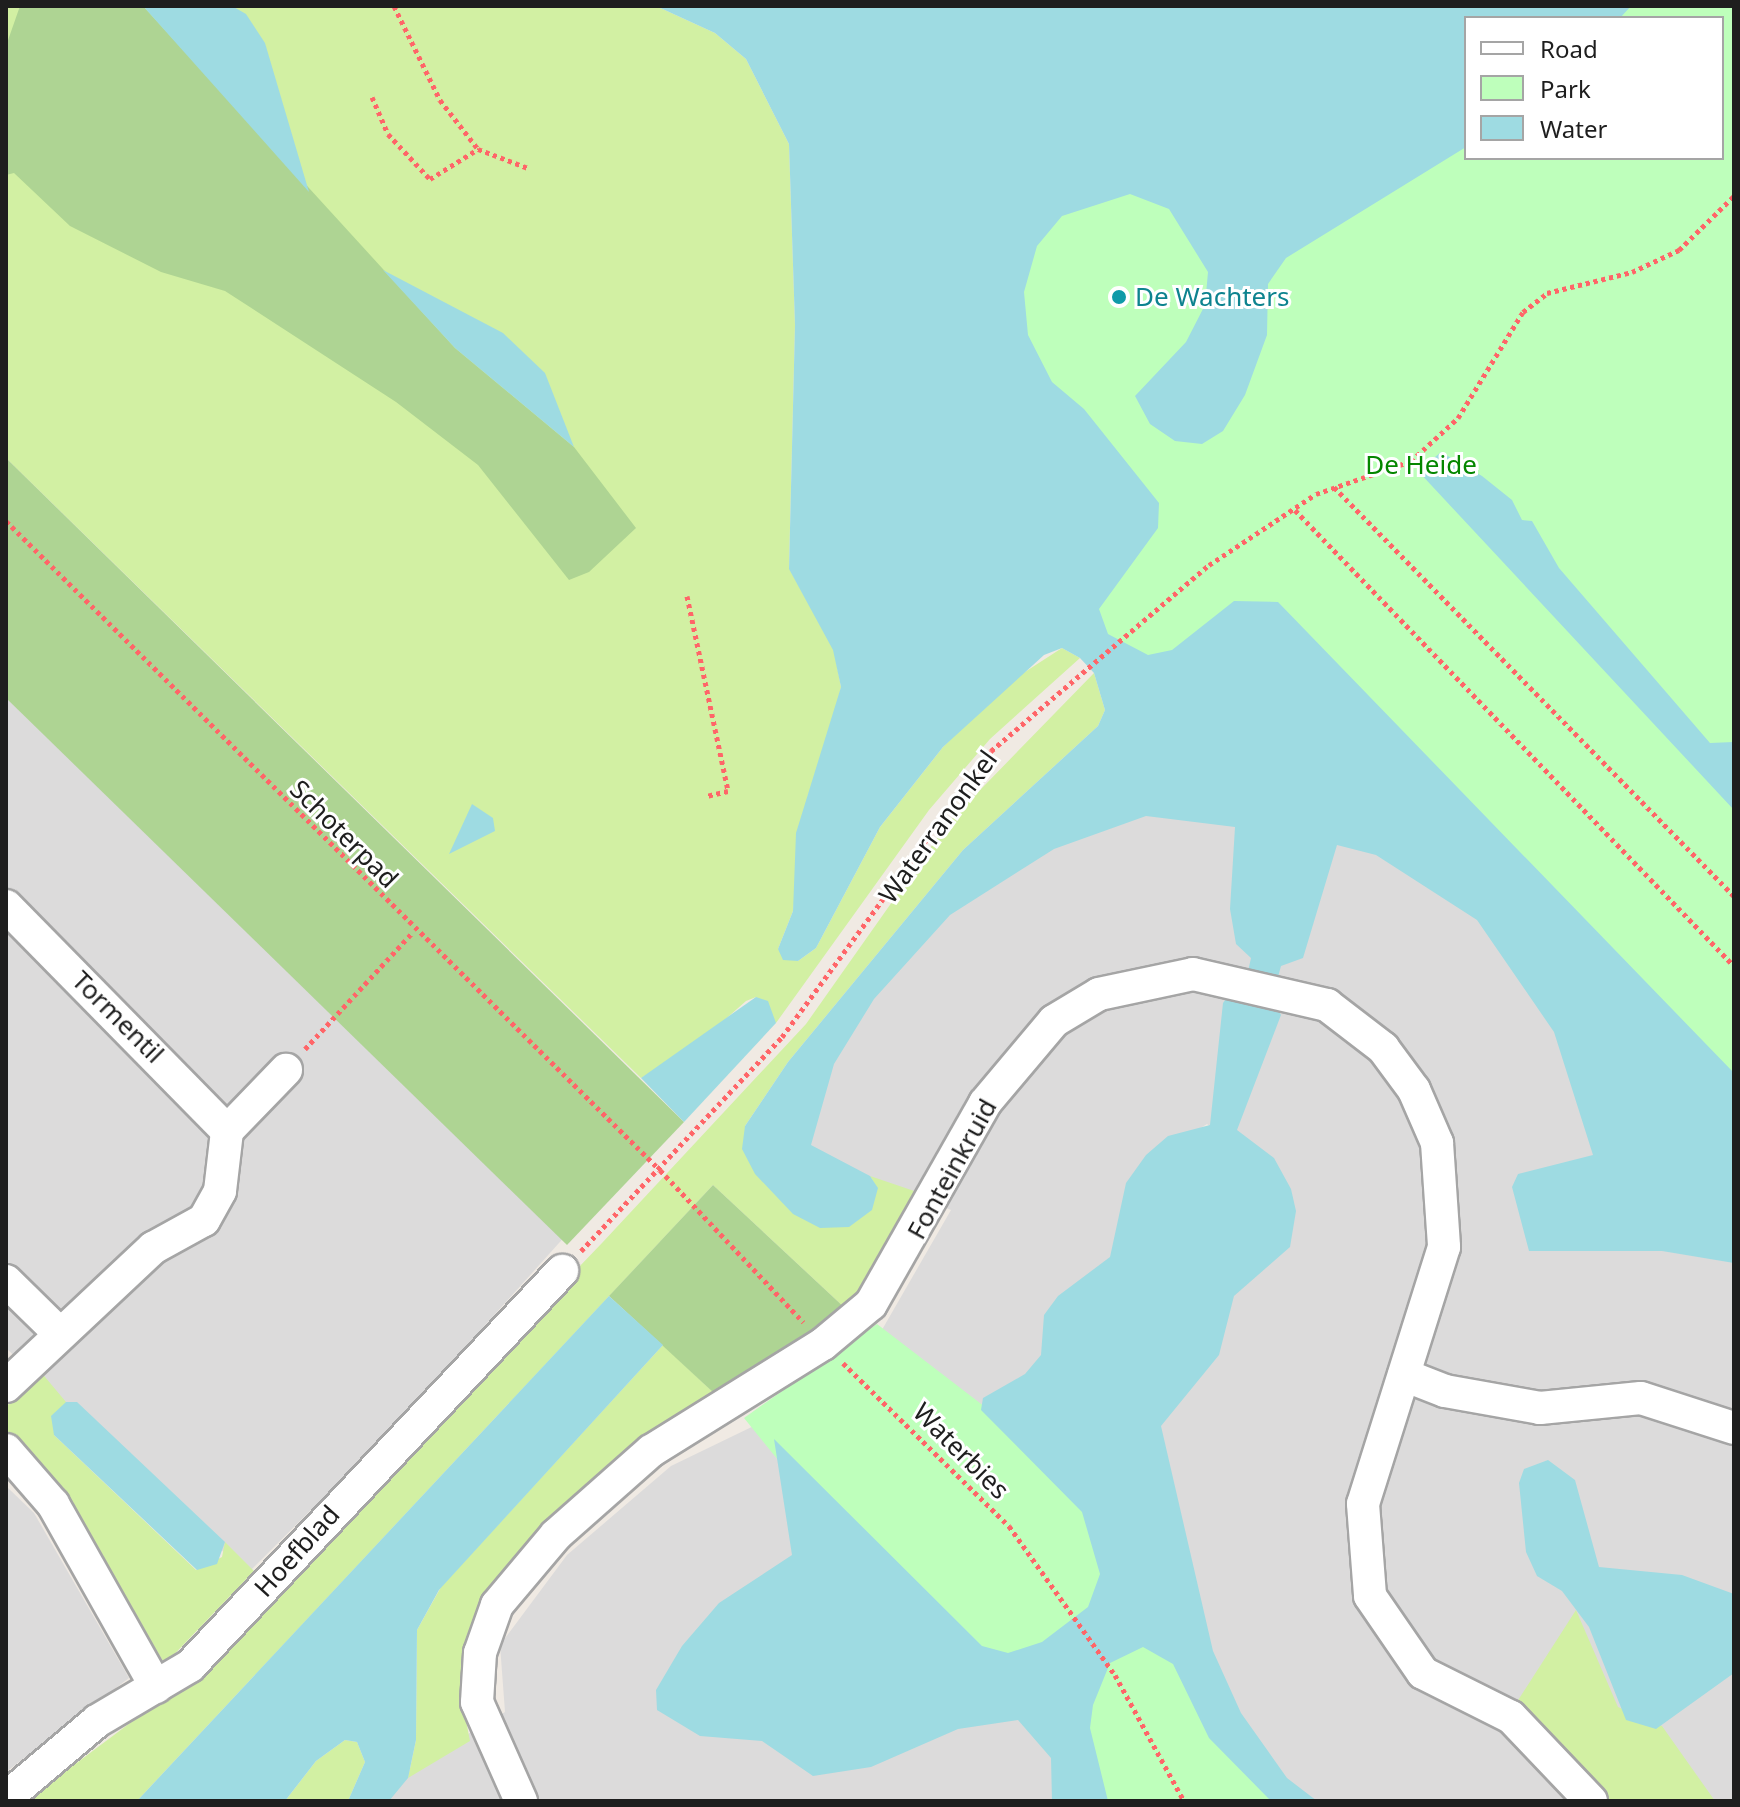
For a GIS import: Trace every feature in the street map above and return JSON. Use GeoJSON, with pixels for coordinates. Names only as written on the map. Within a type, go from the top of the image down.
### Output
{"type":"FeatureCollection","features":[{"type":"Feature","properties":{"kind":"street","name":"Tormentil"},"geometry":{"type":"LineString","coordinates":[[6,906],[227,1131]]}},
{"type":"Feature","properties":{"kind":"street","name":"Fonteinkruid"},"geometry":{"type":"LineString","coordinates":[[521,1801],[495,1756],[477,1702],[480,1653],[497,1605],[556,1535],[651,1451],[823,1344],[871,1304],[985,1103],[1054,1021],[1147,978],[1228,977],[1287,990],[1327,1005],[1383,1048],[1414,1090],[1437,1143],[1444,1247],[1363,1504],[1370,1596],[1423,1673],[1511,1717],[1591,1801]]}},
{"type":"Feature","properties":{"kind":"street"},"geometry":{"type":"LineString","coordinates":[[6,1386],[58,1332],[153,1248],[204,1220],[220,1191],[227,1131],[286,1070]]}},
{"type":"Feature","properties":{"kind":"street","name":"Hoefblad"},"geometry":{"type":"LineString","coordinates":[[6,1798],[97,1721],[156,1687],[217,1639],[562,1271]]}},
{"type":"Feature","properties":{"kind":"street"},"geometry":{"type":"LineString","coordinates":[[6,1281],[58,1332]]}},
{"type":"Feature","properties":{"kind":"street"},"geometry":{"type":"LineString","coordinates":[[1404,1375],[1445,1391],[1540,1408],[1641,1398],[1734,1428]]}},
{"type":"Feature","properties":{"kind":"street"},"geometry":{"type":"LineString","coordinates":[[6,1450],[53,1504],[156,1687]]}},
{"type":"Feature","properties":{"kind":"path"},"geometry":{"type":"LineString","coordinates":[[394,6],[440,100],[478,149],[528,168]]}},
{"type":"Feature","properties":{"kind":"path"},"geometry":{"type":"LineString","coordinates":[[372,97],[388,134],[430,179],[478,149]]}},
{"type":"Feature","properties":{"kind":"path","name":"Waterranonkel"},"geometry":{"type":"LineString","coordinates":[[660,1170],[782,1037],[991,751],[1135,624],[1295,510],[1334,487],[1411,461],[1458,418],[1523,312],[1547,293],[1632,272],[1679,250],[1734,196]]}},
{"type":"Feature","properties":{"kind":"path"},"geometry":{"type":"LineString","coordinates":[[1334,487],[1734,896]]}},
{"type":"Feature","properties":{"kind":"path"},"geometry":{"type":"LineString","coordinates":[[1295,510],[1734,966]]}},
{"type":"Feature","properties":{"kind":"path","name":"Schoterpad"},"geometry":{"type":"LineString","coordinates":[[6,521],[413,932],[660,1170]]}},
{"type":"Feature","properties":{"kind":"path"},"geometry":{"type":"LineString","coordinates":[[687,596],[728,791],[707,796]]}},
{"type":"Feature","properties":{"kind":"path"},"geometry":{"type":"LineString","coordinates":[[286,1070],[413,932]]}},
{"type":"Feature","properties":{"kind":"path"},"geometry":{"type":"LineString","coordinates":[[562,1271],[660,1170]]}},
{"type":"Feature","properties":{"kind":"path","name":"Waterbies"},"geometry":{"type":"LineString","coordinates":[[660,1170],[823,1344],[1009,1526],[1115,1675],[1184,1801]]}},
{"type":"Feature","properties":{"kind":"shaded area"},"geometry":{"type":"Polygon","coordinates":[[[6,684],[568,1233],[387,1434],[247,1574],[6,1348],[6,684]]]}},
{"type":"Feature","properties":{"kind":"shaded area"},"geometry":{"type":"Polygon","coordinates":[[[1136,806],[1406,849],[1497,918],[1734,1255],[1734,1801],[1297,1801],[1257,1748],[1205,1651],[1154,1422],[1242,1154],[1207,1124],[1170,1147],[1128,1236],[1050,1359],[976,1420],[879,1335],[951,1210],[803,1151],[825,1063],[866,999],[948,905],[1050,842],[1136,806]]]}},
{"type":"Feature","properties":{"kind":"shaded area"},"geometry":{"type":"Polygon","coordinates":[[[770,1418],[994,1705],[1048,1735],[1058,1801],[370,1801],[381,1786],[505,1712],[500,1645],[567,1555],[671,1466],[770,1418]]]}},
{"type":"Feature","properties":{"kind":"shaded area"},"geometry":{"type":"Polygon","coordinates":[[[6,1486],[34,1513],[129,1678],[6,1772],[6,1486]]]}},
{"type":"Feature","properties":{"kind":"green space"},"geometry":{"type":"Polygon","coordinates":[[[6,6],[656,6],[715,33],[746,59],[789,144],[795,325],[789,568],[834,650],[841,687],[830,742],[808,795],[793,911],[778,949],[798,961],[816,948],[880,827],[943,747],[1008,683],[1062,648],[1080,658],[990,739],[929,810],[776,1023],[756,997],[746,1001],[693,1048],[641,1078],[6,458],[6,6]]]}},
{"type":"Feature","properties":{"kind":"green space"},"geometry":{"type":"Polygon","coordinates":[[[20,6],[143,6],[455,348],[574,447],[636,528],[589,572],[569,580],[478,465],[396,402],[225,291],[161,272],[70,226],[14,173],[6,175],[6,46],[20,6]]]}},
{"type":"Feature","properties":{"kind":"green space","name":"De Heide"},"geometry":{"type":"Polygon","coordinates":[[[1027,6],[1734,6],[1734,1145],[1356,771],[1135,698],[968,455],[1027,6]]]}},
{"type":"Feature","properties":{"kind":"green space"},"geometry":{"type":"Polygon","coordinates":[[[6,458],[684,1122],[567,1245],[6,698],[6,458]]]}},
{"type":"Feature","properties":{"kind":"green space"},"geometry":{"type":"Polygon","coordinates":[[[1094,673],[1105,710],[1098,726],[963,850],[788,1062],[745,1126],[877,1188],[870,1176],[926,1195],[895,1259],[846,1309],[713,1185],[137,1801],[26,1801],[170,1693],[602,1243],[806,1024],[947,824],[1094,673]]]}},
{"type":"Feature","properties":{"kind":"green space"},"geometry":{"type":"Polygon","coordinates":[[[713,1185],[846,1309],[716,1395],[609,1296],[713,1185]]]}},
{"type":"Feature","properties":{"kind":"green space"},"geometry":{"type":"Polygon","coordinates":[[[877,1324],[1139,1525],[1235,1743],[1296,1801],[1082,1801],[1041,1689],[947,1668],[744,1418],[877,1324]]]}},
{"type":"Feature","properties":{"kind":"green space"},"geometry":{"type":"Polygon","coordinates":[[[663,1345],[716,1395],[533,1548],[463,1705],[470,1741],[408,1778],[416,1740],[417,1630],[441,1587],[663,1345]]]}},
{"type":"Feature","properties":{"kind":"green space"},"geometry":{"type":"Polygon","coordinates":[[[40,1371],[66,1402],[54,1435],[196,1570],[222,1557],[225,1542],[254,1571],[165,1664],[61,1501],[6,1429],[6,1407],[40,1371]]]}},
{"type":"Feature","properties":{"kind":"green space"},"geometry":{"type":"Polygon","coordinates":[[[1576,1610],[1618,1707],[1662,1726],[1715,1801],[1599,1801],[1513,1708],[1576,1610]]]}},
{"type":"Feature","properties":{"kind":"green space"},"geometry":{"type":"Polygon","coordinates":[[[345,1740],[357,1742],[365,1762],[348,1801],[285,1801],[316,1761],[345,1740]]]}},
{"type":"Feature","properties":{"kind":"water"},"geometry":{"type":"Polygon","coordinates":[[[143,6],[232,6],[246,14],[265,43],[309,192],[143,6]]]}},
{"type":"Feature","properties":{"kind":"water"},"geometry":{"type":"Polygon","coordinates":[[[656,6],[1631,6],[1622,16],[1464,16],[1464,148],[1286,258],[1268,284],[1267,335],[1245,395],[1223,431],[1202,444],[1175,441],[1150,424],[1135,396],[1186,342],[1205,305],[1208,272],[1169,209],[1130,194],[1062,216],[1037,246],[1024,292],[1028,335],[1052,382],[1084,409],[1159,503],[1158,528],[1099,609],[1108,634],[1148,655],[1172,650],[1234,601],[1278,602],[1734,1073],[1734,1263],[1662,1251],[1529,1251],[1512,1187],[1518,1174],[1593,1155],[1554,1032],[1477,920],[1376,855],[1337,845],[1303,958],[1281,966],[1272,999],[1281,1015],[1237,1130],[1274,1158],[1291,1189],[1296,1211],[1290,1247],[1234,1296],[1219,1355],[1161,1426],[1213,1651],[1241,1713],[1287,1778],[1317,1801],[1271,1801],[1209,1738],[1173,1664],[1143,1647],[1110,1663],[1093,1705],[1090,1728],[1108,1801],[1052,1801],[1051,1758],[1018,1720],[958,1729],[871,1767],[813,1776],[762,1741],[700,1736],[657,1710],[656,1690],[682,1646],[719,1603],[792,1555],[774,1439],[982,1646],[1008,1653],[1042,1642],[1088,1607],[1100,1574],[1082,1512],[981,1410],[983,1398],[1025,1374],[1041,1355],[1044,1315],[1058,1296],[1110,1257],[1126,1183],[1146,1155],[1168,1136],[1210,1125],[1223,1003],[1231,992],[1243,994],[1251,958],[1236,944],[1230,909],[1235,827],[1146,816],[1054,849],[950,915],[874,999],[834,1064],[811,1145],[870,1176],[878,1188],[872,1210],[849,1227],[820,1228],[793,1214],[755,1174],[742,1149],[745,1126],[788,1062],[963,850],[1098,726],[1105,710],[1094,673],[1080,658],[1062,648],[1044,655],[943,747],[880,827],[816,948],[798,961],[783,960],[778,949],[793,911],[796,833],[841,687],[833,650],[789,569],[795,325],[789,144],[746,59],[715,33],[656,6]]]}},
{"type":"Feature","properties":{"kind":"water"},"geometry":{"type":"Polygon","coordinates":[[[383,270],[503,333],[545,373],[574,447],[455,348],[383,270]]]}},
{"type":"Feature","properties":{"kind":"water"},"geometry":{"type":"Polygon","coordinates":[[[1441,452],[1482,476],[1512,500],[1522,520],[1532,521],[1559,568],[1710,743],[1734,742],[1734,810],[1418,471],[1441,452]]]}},
{"type":"Feature","properties":{"kind":"water"},"geometry":{"type":"Polygon","coordinates":[[[472,804],[493,818],[495,831],[449,854],[472,804]]]}},
{"type":"Feature","properties":{"kind":"water"},"geometry":{"type":"Polygon","coordinates":[[[756,997],[768,1001],[776,1023],[684,1122],[641,1078],[756,997]]]}},
{"type":"Feature","properties":{"kind":"water"},"geometry":{"type":"Polygon","coordinates":[[[609,1296],[663,1345],[439,1590],[417,1630],[416,1740],[408,1778],[389,1801],[348,1801],[365,1762],[357,1742],[345,1740],[316,1761],[285,1801],[137,1801],[609,1296]]]}},
{"type":"Feature","properties":{"kind":"water"},"geometry":{"type":"Polygon","coordinates":[[[66,1402],[77,1402],[225,1542],[217,1564],[197,1570],[54,1435],[51,1416],[66,1402]]]}},
{"type":"Feature","properties":{"kind":"water"},"geometry":{"type":"Polygon","coordinates":[[[1548,1460],[1575,1480],[1599,1567],[1682,1575],[1734,1594],[1734,1673],[1656,1729],[1626,1720],[1589,1627],[1562,1591],[1537,1576],[1526,1552],[1519,1483],[1524,1469],[1548,1460]]]}},
{"type":"Feature","properties":{"kind":"place","name":"De Wachters"},"geometry":{"type":"Point","coordinates":[1119,297]}}]}
